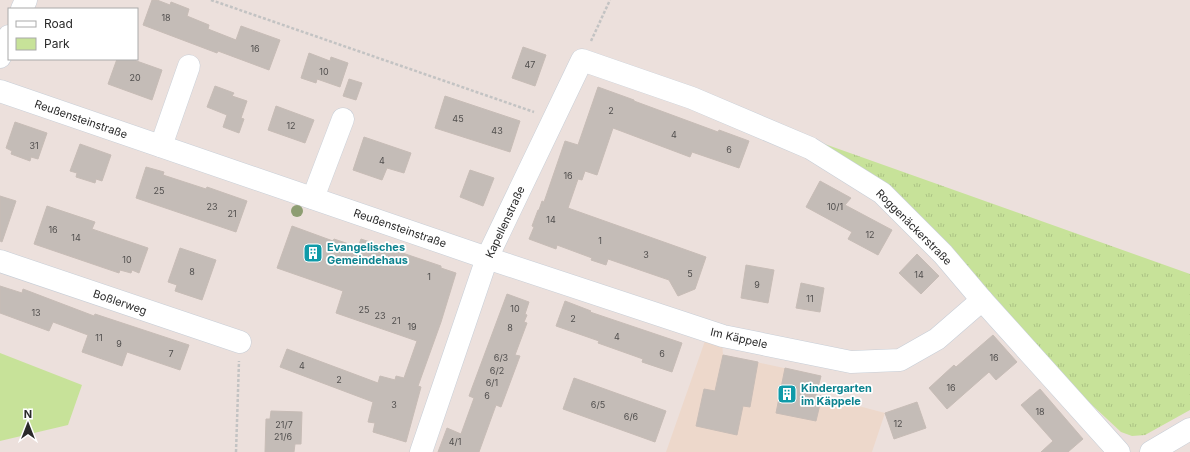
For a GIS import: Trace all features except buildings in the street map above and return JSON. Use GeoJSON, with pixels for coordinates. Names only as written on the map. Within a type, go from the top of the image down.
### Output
{"type":"FeatureCollection","features":[{"type":"Feature","properties":{"kind":"street"},"geometry":{"type":"LineString","coordinates":[[0,57],[8,38]]}},
{"type":"Feature","properties":{"kind":"street","name":"Kapellenstraße"},"geometry":{"type":"LineString","coordinates":[[421,452],[487,258],[582,60]]}},
{"type":"Feature","properties":{"kind":"street","name":"Roggenäckerstraße"},"geometry":{"type":"LineString","coordinates":[[582,60],[692,98],[810,148],[882,193],[944,254],[982,300],[1119,452]]}},
{"type":"Feature","properties":{"kind":"street"},"geometry":{"type":"LineString","coordinates":[[161,146],[190,66]]}},
{"type":"Feature","properties":{"kind":"street","name":"Reußensteinstraße"},"geometry":{"type":"LineString","coordinates":[[0,91],[487,258]]}},
{"type":"Feature","properties":{"kind":"street"},"geometry":{"type":"LineString","coordinates":[[313,198],[343,119]]}},
{"type":"Feature","properties":{"kind":"street","name":"Im Käppele"},"geometry":{"type":"LineString","coordinates":[[487,258],[723,336],[851,362],[900,360],[937,339],[982,300]]}},
{"type":"Feature","properties":{"kind":"street","name":"Boßlerweg"},"geometry":{"type":"LineString","coordinates":[[0,261],[240,342]]}},
{"type":"Feature","properties":{"kind":"street"},"geometry":{"type":"LineString","coordinates":[[1151,452],[1190,429]]}},
{"type":"Feature","properties":{"kind":"path"},"geometry":{"type":"LineString","coordinates":[[211,0],[554,119]]}},
{"type":"Feature","properties":{"kind":"path"},"geometry":{"type":"LineString","coordinates":[[582,60],[610,0]]}},
{"type":"Feature","properties":{"kind":"path"},"geometry":{"type":"LineString","coordinates":[[236,452],[240,342]]}},
{"type":"Feature","properties":{"kind":"shaded area"},"geometry":{"type":"Polygon","coordinates":[[[706,338],[722,342],[723,355],[821,376],[817,395],[885,413],[872,452],[666,452],[706,338]]]}},
{"type":"Feature","properties":{"kind":"green space"},"geometry":{"type":"Polygon","coordinates":[[[819,142],[1190,274],[1190,410],[1145,435],[1132,436],[1121,432],[1077,391],[998,301],[919,219],[819,142]]]}},
{"type":"Feature","properties":{"kind":"green space"},"geometry":{"type":"Polygon","coordinates":[[[0,353],[82,385],[68,425],[0,441],[0,353]]]}},
{"type":"Feature","properties":{"kind":"place","name":"Evangelisches Gemeindehaus"},"geometry":{"type":"Point","coordinates":[313,253]}},
{"type":"Feature","properties":{"kind":"place","name":"Kindergarten im Käppele"},"geometry":{"type":"Point","coordinates":[787,394]}}]}
